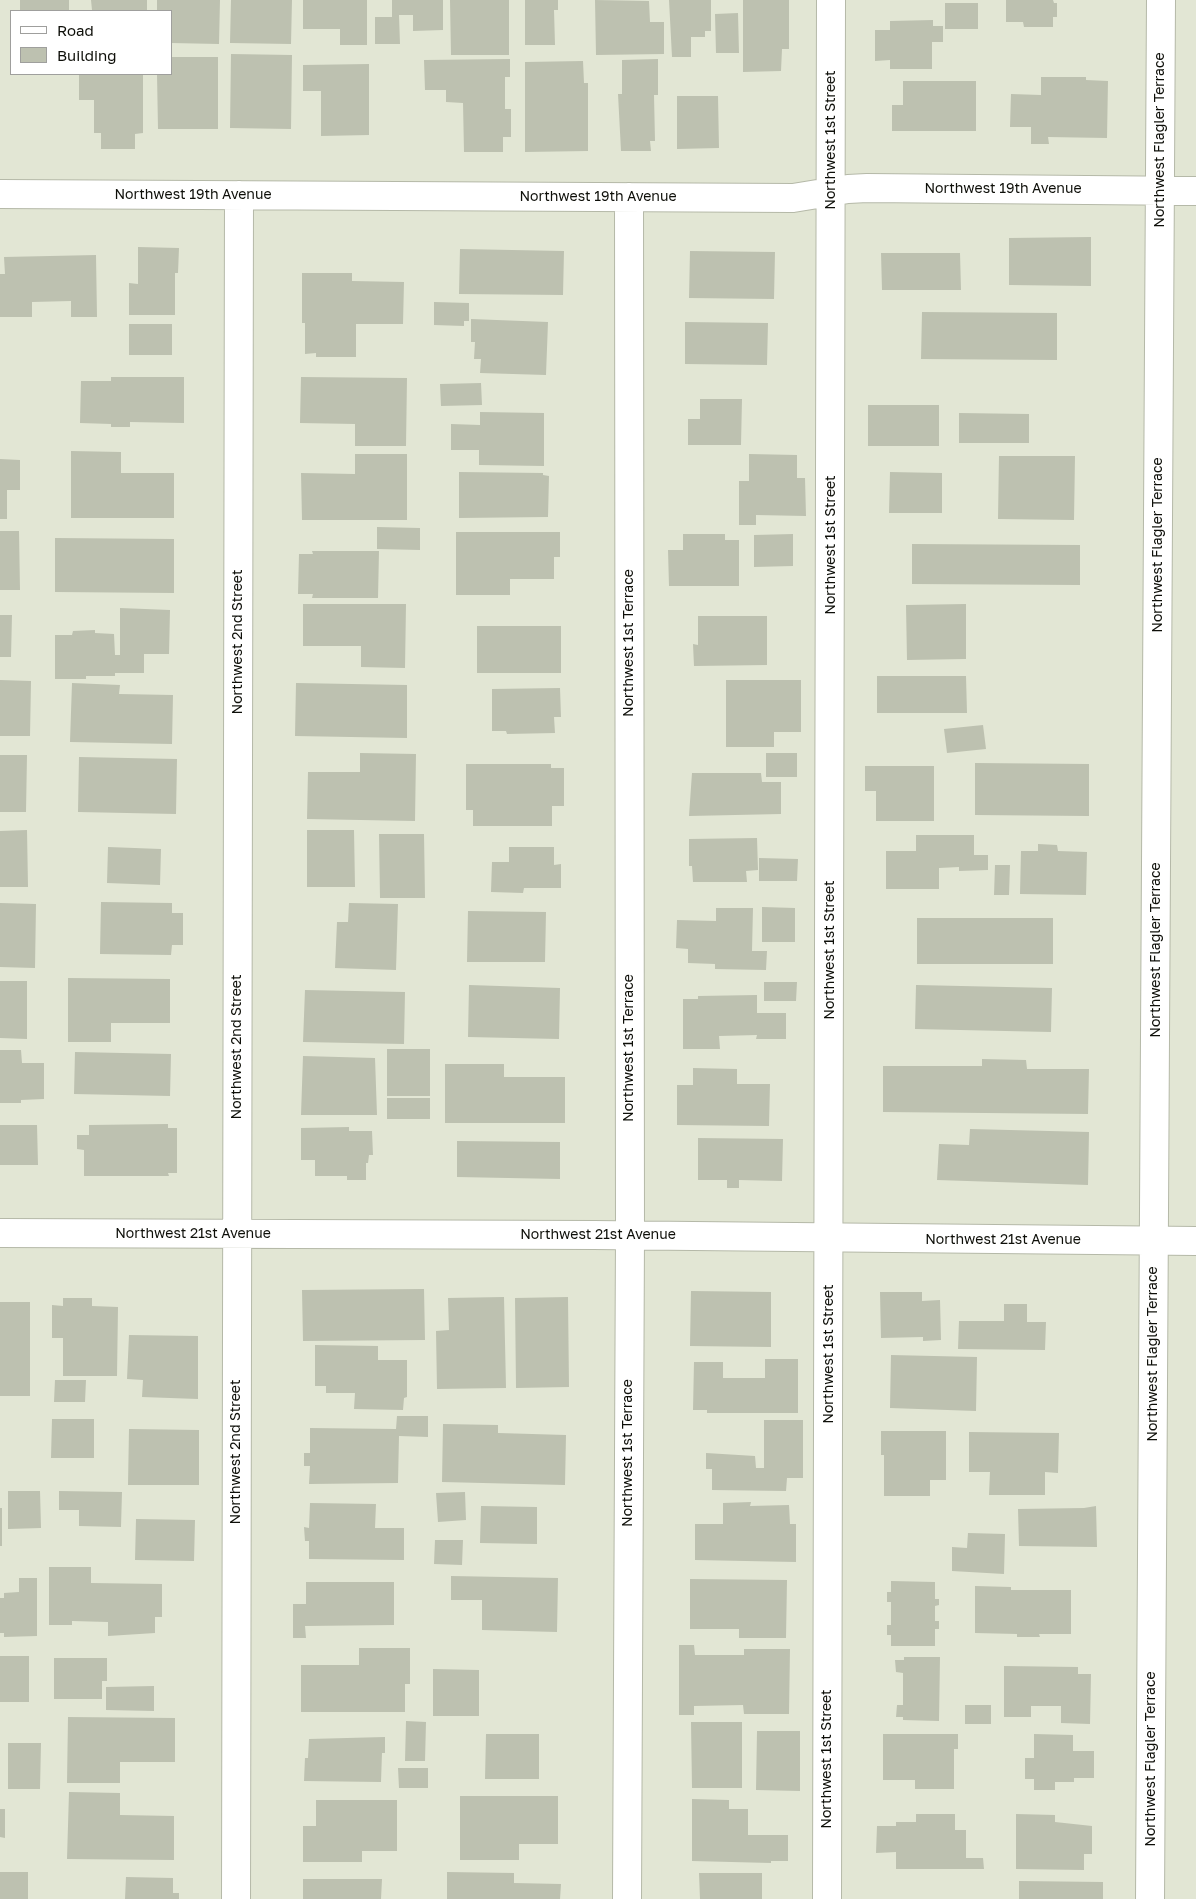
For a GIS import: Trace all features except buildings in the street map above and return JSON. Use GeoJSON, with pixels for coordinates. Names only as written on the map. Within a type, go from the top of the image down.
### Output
{"type":"FeatureCollection","features":[{"type":"Feature","properties":{"kind":"street","name":"Northwest 1st Street"},"geometry":{"type":"LineString","coordinates":[[827,1899],[830,1239],[831,0]]}},
{"type":"Feature","properties":{"kind":"street","name":"Northwest Flagler Terrace"},"geometry":{"type":"LineString","coordinates":[[1150,1899],[1161,0]]}},
{"type":"Feature","properties":{"kind":"street","name":"Northwest 19th Avenue"},"geometry":{"type":"LineString","coordinates":[[0,194],[793,198],[867,188],[1196,191]]}},
{"type":"Feature","properties":{"kind":"street","name":"Northwest 2nd Street"},"geometry":{"type":"LineString","coordinates":[[236,1899],[239,195]]}},
{"type":"Feature","properties":{"kind":"street","name":"Northwest 1st Terrace"},"geometry":{"type":"LineString","coordinates":[[627,1899],[630,1235],[629,197]]}},
{"type":"Feature","properties":{"kind":"street","name":"Northwest 21st Avenue"},"geometry":{"type":"LineString","coordinates":[[0,1233],[630,1235],[830,1239],[1196,1241]]}}]}
